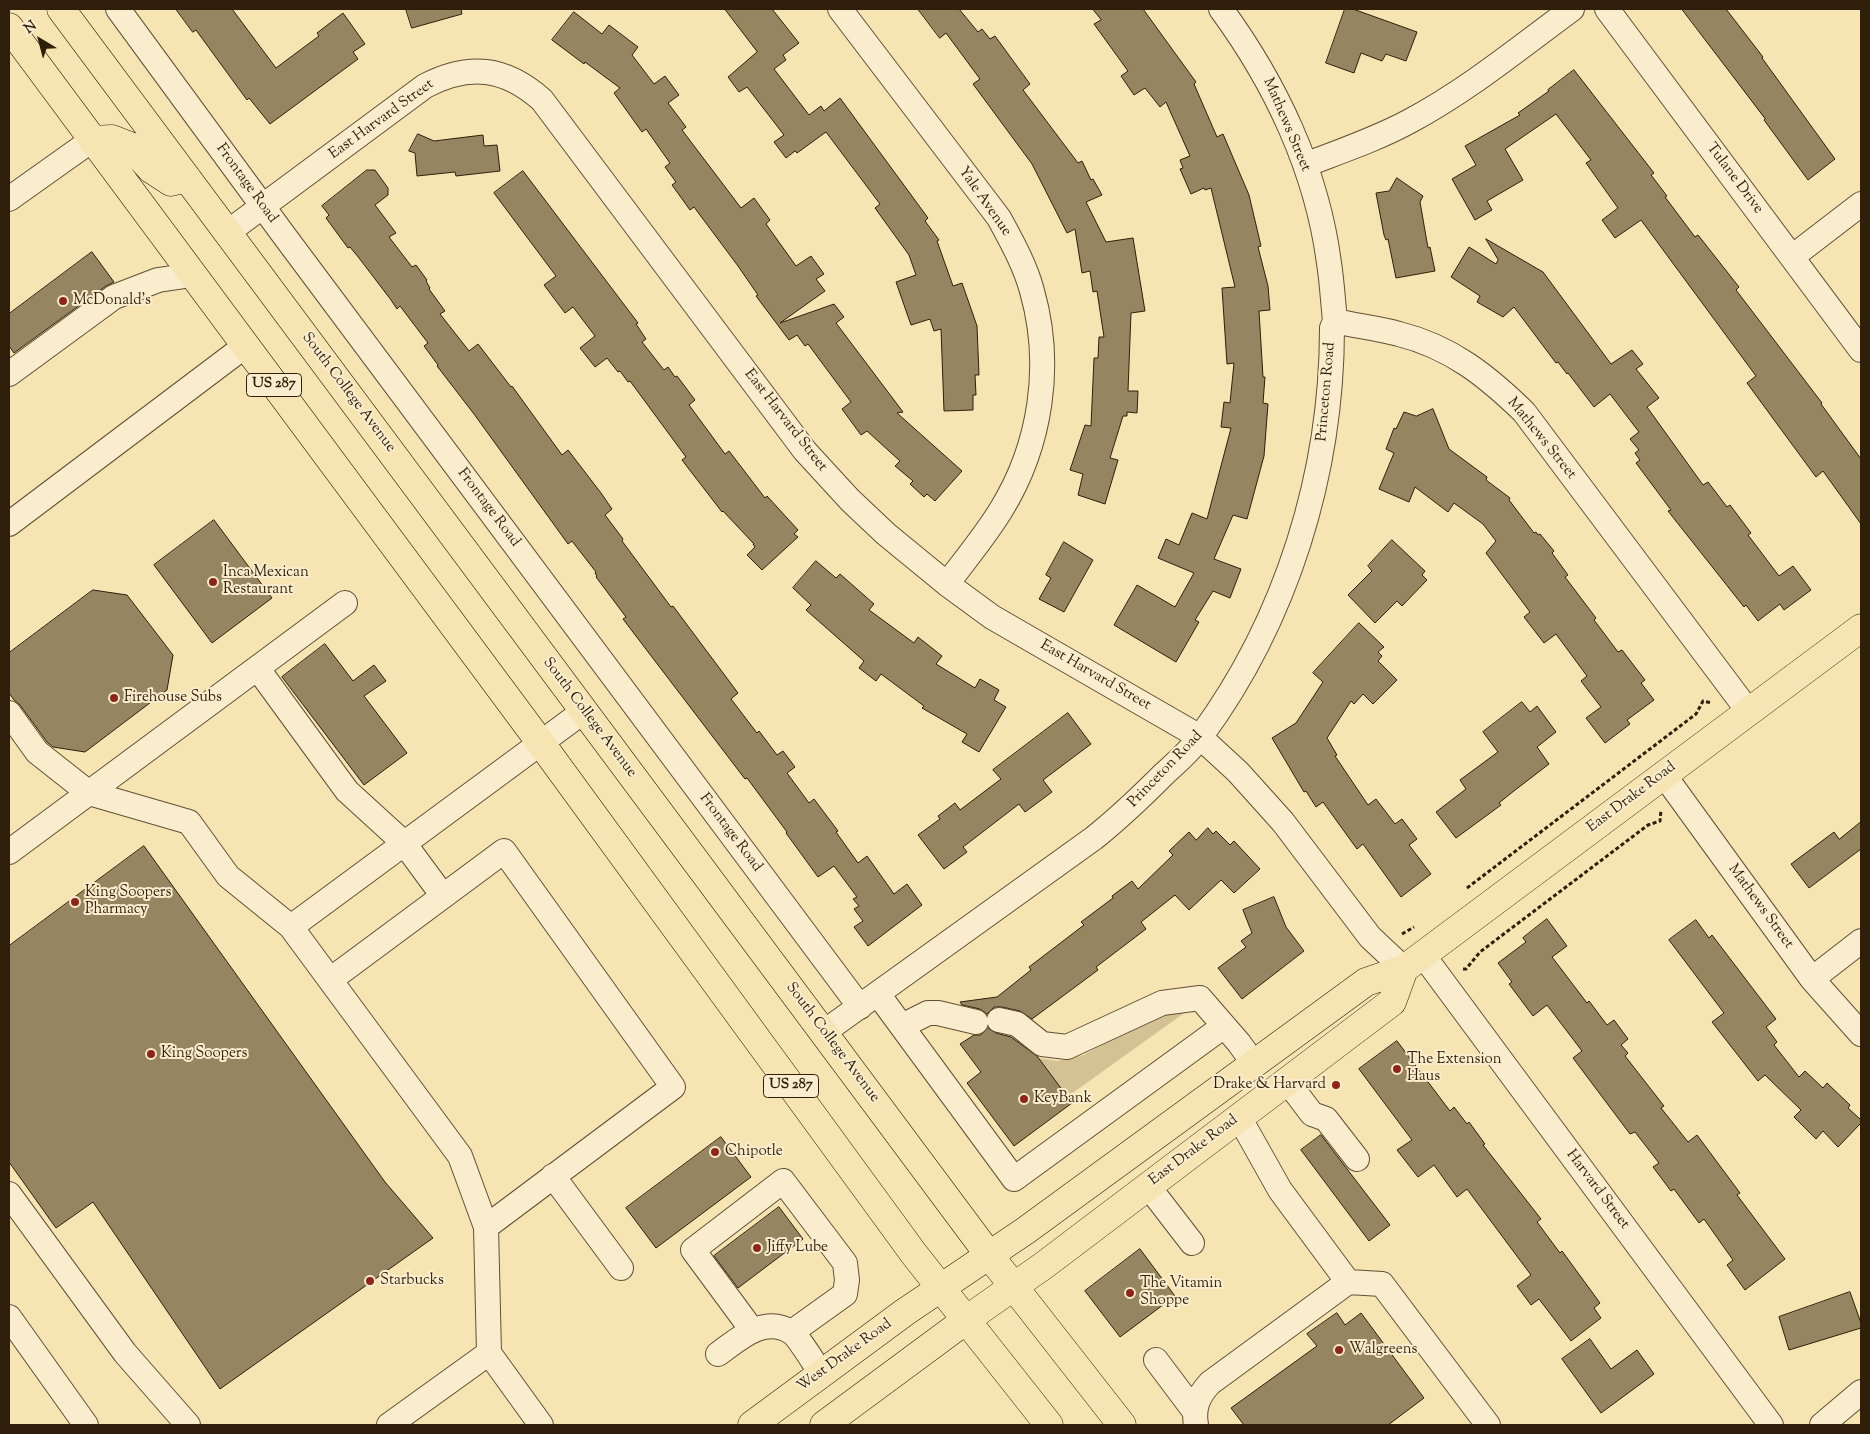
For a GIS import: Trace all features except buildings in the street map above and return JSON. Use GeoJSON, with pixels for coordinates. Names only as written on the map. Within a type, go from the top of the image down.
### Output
{"type":"FeatureCollection","features":[{"type":"Feature","properties":{"kind":"main road","name":"South College Avenue"},"geometry":{"type":"LineString","coordinates":[[61,9],[989,1255],[1122,1425]]}},
{"type":"Feature","properties":{"kind":"main road","name":"US 287"},"geometry":{"type":"LineString","coordinates":[[9,27],[192,276],[540,742],[940,1288],[1048,1425]]}},
{"type":"Feature","properties":{"kind":"main road"},"geometry":{"type":"LineString","coordinates":[[92,140],[112,139],[130,146],[151,169],[171,182],[187,178]]}},
{"type":"Feature","properties":{"kind":"main road","name":"East Drake Road"},"geometry":{"type":"LineString","coordinates":[[940,1288],[1033,1225],[1366,982],[1413,962],[1861,628]]}},
{"type":"Feature","properties":{"kind":"main road","name":"East Drake Road"},"geometry":{"type":"LineString","coordinates":[[966,1320],[1014,1287],[1392,1002],[1413,962]]}},
{"type":"Feature","properties":{"kind":"main road","name":"West Drake Road"},"geometry":{"type":"LineString","coordinates":[[752,1425],[940,1288]]}},
{"type":"Feature","properties":{"kind":"main road"},"geometry":{"type":"LineString","coordinates":[[824,1425],[966,1320]]}},
{"type":"Feature","properties":{"kind":"street","name":"Frontage Road"},"geometry":{"type":"LineString","coordinates":[[118,9],[263,207],[869,1000],[902,1026],[1014,1179],[1224,1026]]}},
{"type":"Feature","properties":{"kind":"street","name":"Yale Avenue"},"geometry":{"type":"LineString","coordinates":[[840,9],[999,218],[1019,256],[1032,290],[1041,332],[1043,374],[1040,406],[1034,434],[1022,469],[1000,511],[947,584]]}},
{"type":"Feature","properties":{"kind":"street","name":"Mathews Street"},"geometry":{"type":"LineString","coordinates":[[1221,9],[1262,71],[1289,123],[1305,165],[1320,215],[1329,263],[1335,321],[1399,334],[1436,347],[1471,366],[1496,385],[1524,412],[1749,712]]}},
{"type":"Feature","properties":{"kind":"street"},"geometry":{"type":"LineString","coordinates":[[1305,165],[1371,140],[1410,121],[1460,91],[1572,9]]}},
{"type":"Feature","properties":{"kind":"street","name":"Tulane Drive"},"geometry":{"type":"LineString","coordinates":[[1607,9],[1861,350]]}},
{"type":"Feature","properties":{"kind":"street","name":"East Harvard Street"},"geometry":{"type":"LineString","coordinates":[[228,232],[425,86],[460,72],[484,71],[507,76],[528,87],[542,100],[805,451],[850,500],[886,534],[947,584],[992,617],[1200,737],[1238,772],[1283,822],[1370,937],[1413,962]]}},
{"type":"Feature","properties":{"kind":"street"},"geometry":{"type":"LineString","coordinates":[[9,200],[92,140]]}},
{"type":"Feature","properties":{"kind":"street"},"geometry":{"type":"LineString","coordinates":[[1792,257],[1861,204]]}},
{"type":"Feature","properties":{"kind":"street"},"geometry":{"type":"LineString","coordinates":[[9,374],[114,297],[158,280],[192,276]]}},
{"type":"Feature","properties":{"kind":"street","name":"Princeton Road"},"geometry":{"type":"LineString","coordinates":[[824,1032],[1094,838],[1125,812],[1183,757],[1200,737],[1236,683],[1264,630],[1284,586],[1307,518],[1320,459],[1330,396],[1332,328],[1335,321]]}},
{"type":"Feature","properties":{"kind":"street"},"geometry":{"type":"LineString","coordinates":[[9,524],[245,346]]}},
{"type":"Feature","properties":{"kind":"street"},"geometry":{"type":"LineString","coordinates":[[9,852],[345,603]]}},
{"type":"Feature","properties":{"kind":"street"},"geometry":{"type":"LineString","coordinates":[[258,669],[347,791],[404,843],[443,896]]}},
{"type":"Feature","properties":{"kind":"street"},"geometry":{"type":"LineString","coordinates":[[291,927],[584,711]]}},
{"type":"Feature","properties":{"kind":"street"},"geometry":{"type":"LineString","coordinates":[[9,713],[37,752],[89,793],[189,822],[228,876],[291,927],[460,1156],[486,1227],[489,1353],[541,1425]]}},
{"type":"Feature","properties":{"kind":"street","name":"Mathews Street"},"geometry":{"type":"LineString","coordinates":[[1664,775],[1812,979],[1861,1034]]}},
{"type":"Feature","properties":{"kind":"street"},"geometry":{"type":"LineString","coordinates":[[330,980],[504,851],[673,1087],[486,1227]]}},
{"type":"Feature","properties":{"kind":"street"},"geometry":{"type":"LineString","coordinates":[[1812,979],[1861,941]]}},
{"type":"Feature","properties":{"kind":"street","name":"Harvard Street"},"geometry":{"type":"LineString","coordinates":[[1413,962],[1771,1425]]}},
{"type":"Feature","properties":{"kind":"street"},"geometry":{"type":"LineString","coordinates":[[902,1026],[928,1013],[938,1013],[1017,1024],[1042,1044],[1067,1047],[1162,1003],[1200,998],[1254,1064]]}},
{"type":"Feature","properties":{"kind":"street"},"geometry":{"type":"LineString","coordinates":[[1287,1081],[1312,1114],[1326,1119],[1357,1159]]}},
{"type":"Feature","properties":{"kind":"street"},"geometry":{"type":"LineString","coordinates":[[1239,1117],[1280,1190],[1348,1282]]}},
{"type":"Feature","properties":{"kind":"street"},"geometry":{"type":"LineString","coordinates":[[553,1176],[621,1268]]}},
{"type":"Feature","properties":{"kind":"street"},"geometry":{"type":"LineString","coordinates":[[752,1330],[692,1250],[783,1181],[845,1264],[847,1280],[846,1294],[792,1332]]}},
{"type":"Feature","properties":{"kind":"street"},"geometry":{"type":"LineString","coordinates":[[1148,1186],[1192,1243]]}},
{"type":"Feature","properties":{"kind":"street"},"geometry":{"type":"LineString","coordinates":[[9,1194],[125,1353],[188,1425]]}},
{"type":"Feature","properties":{"kind":"street"},"geometry":{"type":"LineString","coordinates":[[1195,1418],[1196,1403],[1201,1392],[1210,1383],[1348,1282],[1382,1284],[1488,1425]]}},
{"type":"Feature","properties":{"kind":"street"},"geometry":{"type":"LineString","coordinates":[[9,1317],[86,1425]]}},
{"type":"Feature","properties":{"kind":"street"},"geometry":{"type":"LineString","coordinates":[[718,1354],[752,1330],[774,1326],[792,1332],[821,1373]]}},
{"type":"Feature","properties":{"kind":"street"},"geometry":{"type":"LineString","coordinates":[[389,1425],[489,1353]]}},
{"type":"Feature","properties":{"kind":"street"},"geometry":{"type":"LineString","coordinates":[[1156,1360],[1195,1418]]}},
{"type":"Feature","properties":{"kind":"street"},"geometry":{"type":"LineString","coordinates":[[1822,1425],[1861,1392]]}},
{"type":"Feature","properties":{"kind":"path"},"geometry":{"type":"LineString","coordinates":[[1460,893],[1696,714],[1703,701]]}},
{"type":"Feature","properties":{"kind":"path"},"geometry":{"type":"LineString","coordinates":[[1466,969],[1480,952],[1648,825],[1660,821]]}},
{"type":"Feature","properties":{"kind":"path"},"geometry":{"type":"LineString","coordinates":[[1394,933],[1403,935],[1416,926]]}},
{"type":"Feature","properties":{"kind":"shaded area"},"geometry":{"type":"Polygon","coordinates":[[[1187,1011],[1067,1097],[1038,1058],[1058,1061],[1084,1055],[1143,1021],[1164,1013],[1187,1011]]]}},
{"type":"Feature","properties":{"kind":"place","name":"McDonald's"},"geometry":{"type":"Point","coordinates":[63,301]}},
{"type":"Feature","properties":{"kind":"place","name":"Inca Mexican Restaurant"},"geometry":{"type":"Point","coordinates":[213,582]}},
{"type":"Feature","properties":{"kind":"place","name":"Firehouse Subs"},"geometry":{"type":"Point","coordinates":[114,698]}},
{"type":"Feature","properties":{"kind":"place","name":"King Soopers Pharmacy"},"geometry":{"type":"Point","coordinates":[75,902]}},
{"type":"Feature","properties":{"kind":"place","name":"King Soopers"},"geometry":{"type":"Point","coordinates":[151,1054]}},
{"type":"Feature","properties":{"kind":"place","name":"The Extension Haus"},"geometry":{"type":"Point","coordinates":[1397,1069]}},
{"type":"Feature","properties":{"kind":"place","name":"Drake & Harvard"},"geometry":{"type":"Point","coordinates":[1336,1085]}},
{"type":"Feature","properties":{"kind":"place","name":"KeyBank"},"geometry":{"type":"Point","coordinates":[1024,1099]}},
{"type":"Feature","properties":{"kind":"place","name":"Chipotle"},"geometry":{"type":"Point","coordinates":[715,1152]}},
{"type":"Feature","properties":{"kind":"place","name":"Jiffy Lube"},"geometry":{"type":"Point","coordinates":[757,1248]}},
{"type":"Feature","properties":{"kind":"place","name":"Starbucks"},"geometry":{"type":"Point","coordinates":[370,1281]}},
{"type":"Feature","properties":{"kind":"place","name":"The Vitamin Shoppe"},"geometry":{"type":"Point","coordinates":[1130,1293]}},
{"type":"Feature","properties":{"kind":"place","name":"Walgreens"},"geometry":{"type":"Point","coordinates":[1339,1350]}}]}
